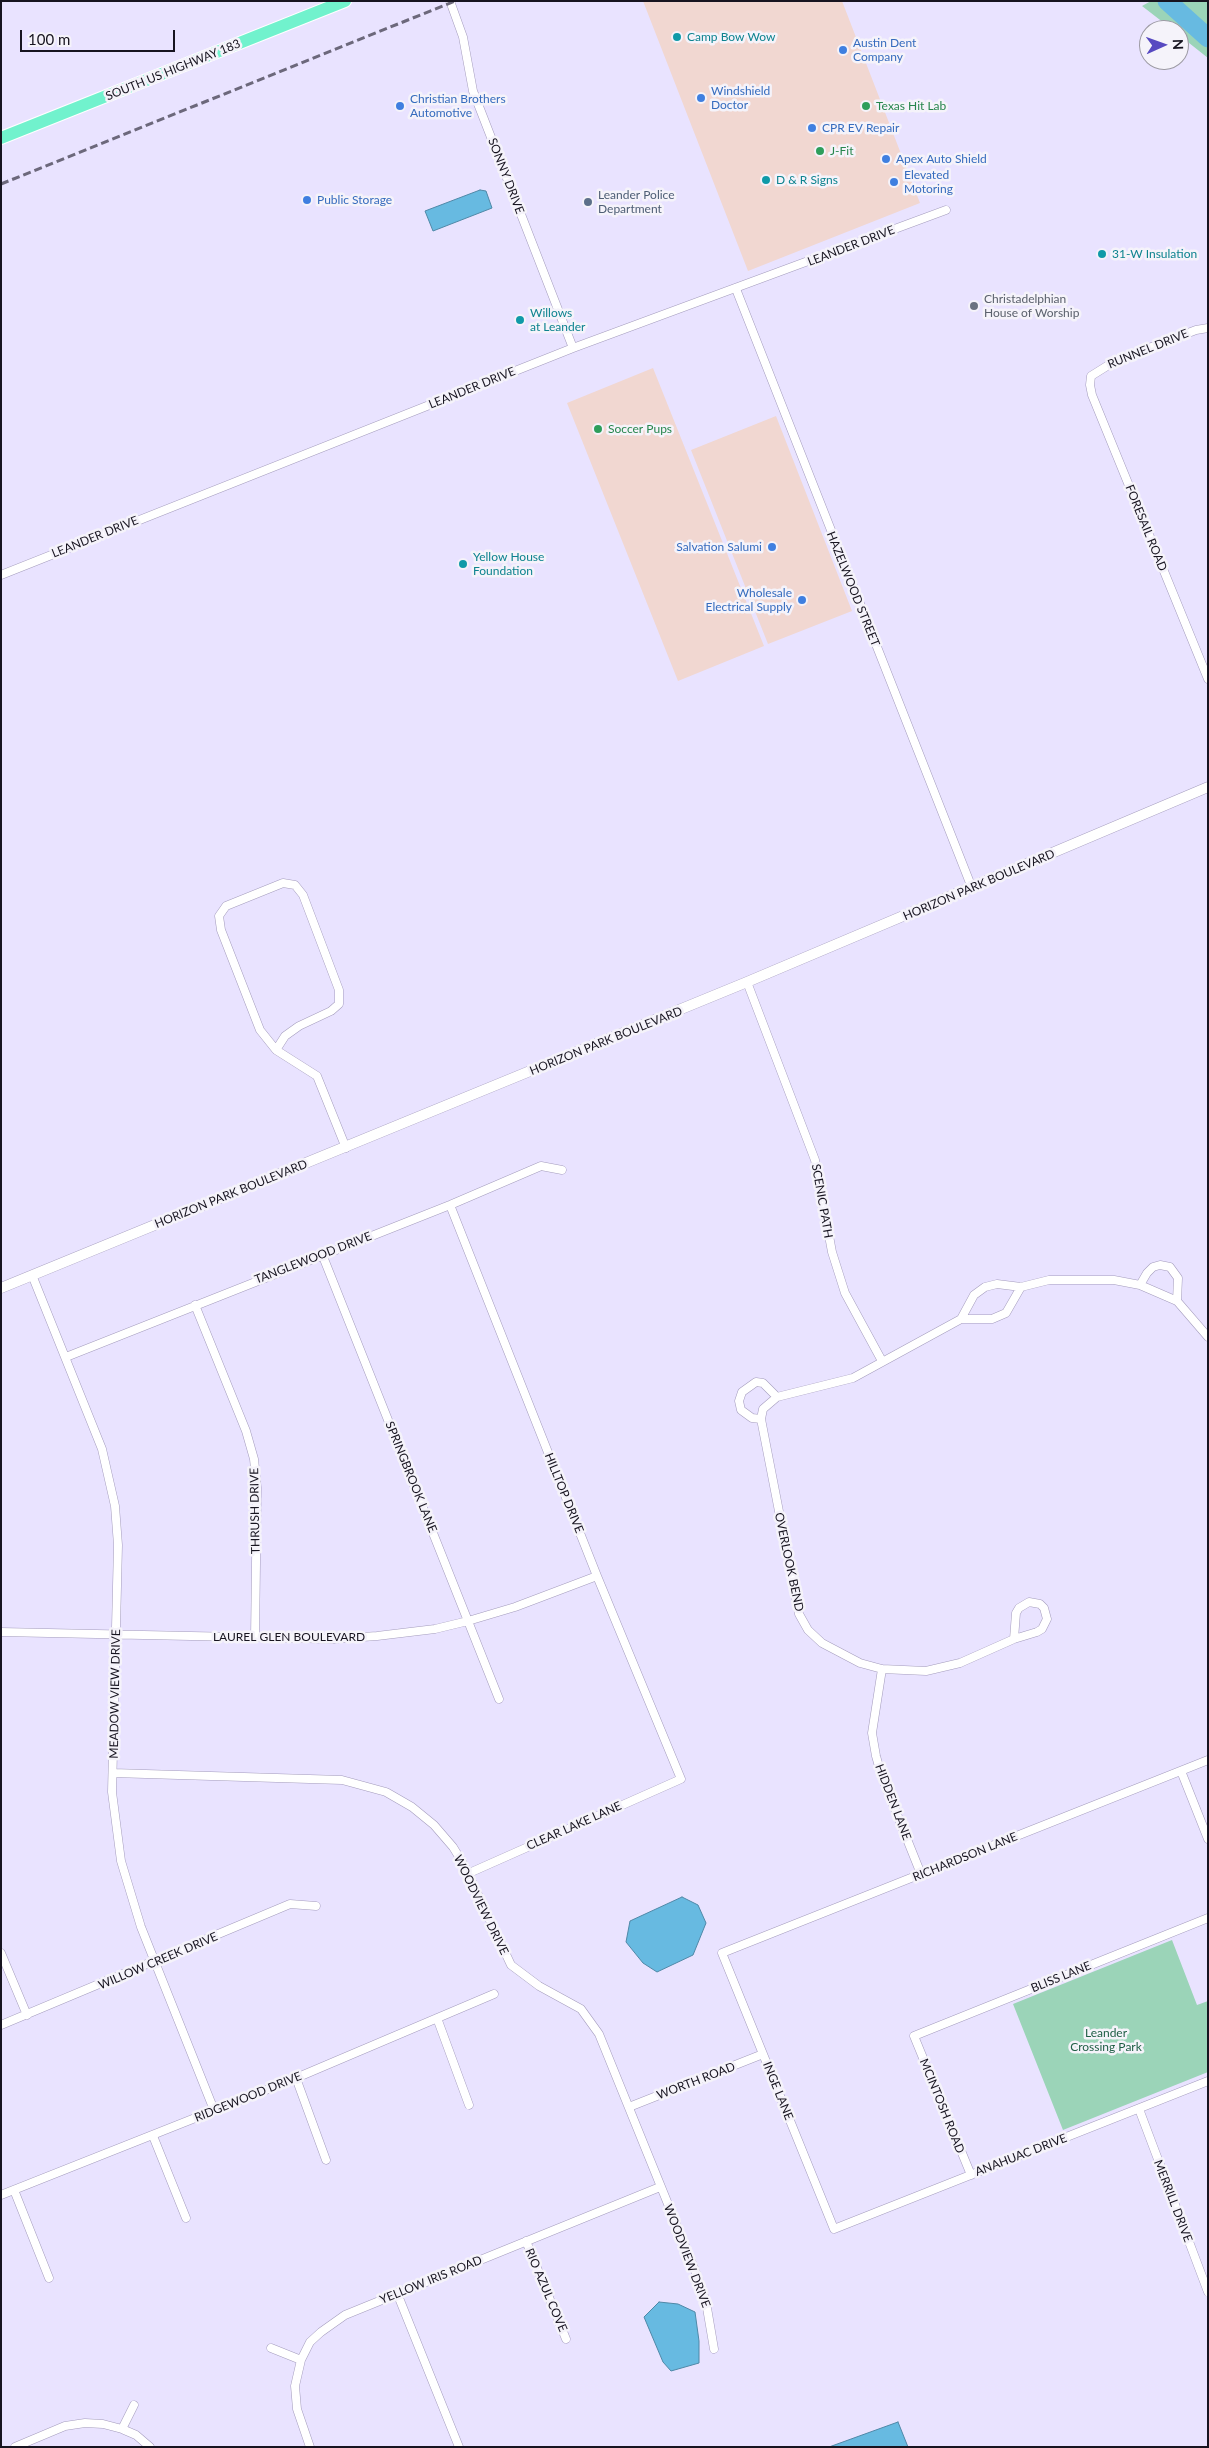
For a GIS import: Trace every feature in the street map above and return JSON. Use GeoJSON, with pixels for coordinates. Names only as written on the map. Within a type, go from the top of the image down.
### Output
{"type":"FeatureCollection","features":[{"type":"Feature","properties":{"kind":"main road","name":"SOUTH US HIGHWAY 183"},"geometry":{"type":"LineString","coordinates":[[1,138],[345,1]]}},
{"type":"Feature","properties":{"kind":"street","name":"SONNY DRIVE"},"geometry":{"type":"LineString","coordinates":[[450,1],[463,37],[476,99],[573,348]]}},
{"type":"Feature","properties":{"kind":"street","name":"LEANDER DRIVE"},"geometry":{"type":"LineString","coordinates":[[1,575],[573,348],[946,210]]}},
{"type":"Feature","properties":{"kind":"street","name":"HAZELWOOD STREET"},"geometry":{"type":"LineString","coordinates":[[736,289],[972,888]]}},
{"type":"Feature","properties":{"kind":"street","name":"RUNNEL DRIVE"},"geometry":{"type":"LineString","coordinates":[[1091,376],[1115,361],[1196,330],[1208,328]]}},
{"type":"Feature","properties":{"kind":"street","name":"FORESAIL ROAD"},"geometry":{"type":"LineString","coordinates":[[1091,376],[1092,395],[1208,679]]}},
{"type":"Feature","properties":{"kind":"street","name":"HORIZON PARK BOULEVARD"},"geometry":{"type":"LineString","coordinates":[[1,1288],[747,982],[1208,788]]}},
{"type":"Feature","properties":{"kind":"street"},"geometry":{"type":"LineString","coordinates":[[276,1050],[285,1036],[299,1026],[331,1011],[339,1004],[339,990],[303,894],[295,885],[283,883],[226,906],[219,916],[221,930],[260,1030],[276,1050],[316,1076],[346,1148]]}},
{"type":"Feature","properties":{"kind":"street","name":"SCENIC PATH"},"geometry":{"type":"LineString","coordinates":[[747,982],[815,1160],[832,1252],[845,1293],[882,1361]]}},
{"type":"Feature","properties":{"kind":"street","name":"TANGLEWOOD DRIVE"},"geometry":{"type":"LineString","coordinates":[[66,1356],[450,1205],[541,1166],[562,1170]]}},
{"type":"Feature","properties":{"kind":"street","name":"HILLTOP DRIVE"},"geometry":{"type":"LineString","coordinates":[[450,1205],[597,1576],[681,1779]]}},
{"type":"Feature","properties":{"kind":"street","name":"SPRINGBROOK LANE"},"geometry":{"type":"LineString","coordinates":[[322,1254],[499,1699]]}},
{"type":"Feature","properties":{"kind":"street"},"geometry":{"type":"LineString","coordinates":[[1140,1285],[1147,1272],[1153,1267],[1160,1265],[1170,1267],[1178,1278],[1176,1300]]}},
{"type":"Feature","properties":{"kind":"street","name":"MEADOW VIEW DRIVE"},"geometry":{"type":"LineString","coordinates":[[32,1275],[102,1449],[112,1487],[117,1525],[117,1635],[113,1773],[115,1827],[121,1861],[130,1894],[155,1962],[214,2110]]}},
{"type":"Feature","properties":{"kind":"street"},"geometry":{"type":"LineString","coordinates":[[961,1319],[974,1294],[985,1287],[997,1284],[1020,1287],[1049,1280],[1089,1278],[1140,1285],[1176,1300],[1208,1337]]}},
{"type":"Feature","properties":{"kind":"street"},"geometry":{"type":"LineString","coordinates":[[777,1397],[763,1383],[756,1382],[742,1392],[739,1401],[741,1410],[752,1418],[761,1419],[763,1409],[777,1397],[854,1378],[961,1319],[992,1319],[1006,1313],[1020,1287]]}},
{"type":"Feature","properties":{"kind":"street","name":"THRUSH DRIVE"},"geometry":{"type":"LineString","coordinates":[[195,1305],[246,1431],[254,1459],[257,1488],[255,1638]]}},
{"type":"Feature","properties":{"kind":"street","name":"OVERLOOK BEND"},"geometry":{"type":"LineString","coordinates":[[761,1419],[799,1614],[808,1630],[822,1643],[860,1663],[882,1669],[926,1671],[960,1663],[1042,1629],[1047,1619],[1046,1613],[1040,1604],[1029,1602],[1019,1608],[1014,1639]]}},
{"type":"Feature","properties":{"kind":"street","name":"LAUREL GLEN BOULEVARD"},"geometry":{"type":"LineString","coordinates":[[1,1632],[333,1639],[377,1636],[435,1629],[468,1621],[515,1607],[597,1576]]}},
{"type":"Feature","properties":{"kind":"street","name":"HIDDEN LANE"},"geometry":{"type":"LineString","coordinates":[[882,1669],[872,1733],[882,1777],[921,1874]]}},
{"type":"Feature","properties":{"kind":"street","name":"RICHARDSON LANE"},"geometry":{"type":"LineString","coordinates":[[722,1953],[1208,1760]]}},
{"type":"Feature","properties":{"kind":"street"},"geometry":{"type":"LineString","coordinates":[[1181,1771],[1208,1839]]}},
{"type":"Feature","properties":{"kind":"street","name":"WOODVIEW DRIVE"},"geometry":{"type":"LineString","coordinates":[[113,1773],[326,1778],[372,1787],[412,1807],[434,1825],[453,1847],[511,1966],[539,1986],[581,2009],[599,2034],[706,2302],[714,2349]]}},
{"type":"Feature","properties":{"kind":"street","name":"CLEAR LAKE LANE"},"geometry":{"type":"LineString","coordinates":[[467,1874],[681,1779]]}},
{"type":"Feature","properties":{"kind":"street","name":"WILLOW CREEK DRIVE"},"geometry":{"type":"LineString","coordinates":[[1,2026],[290,1904],[316,1906]]}},
{"type":"Feature","properties":{"kind":"street","name":"BLISS LANE"},"geometry":{"type":"LineString","coordinates":[[914,2036],[1208,1918]]}},
{"type":"Feature","properties":{"kind":"street"},"geometry":{"type":"LineString","coordinates":[[1,1953],[27,2015]]}},
{"type":"Feature","properties":{"kind":"street","name":"INGE LANE"},"geometry":{"type":"LineString","coordinates":[[722,1953],[834,2229]]}},
{"type":"Feature","properties":{"kind":"street","name":"RIDGEWOOD DRIVE"},"geometry":{"type":"LineString","coordinates":[[1,2196],[296,2078],[494,1994]]}},
{"type":"Feature","properties":{"kind":"street"},"geometry":{"type":"LineString","coordinates":[[437,2018],[469,2105]]}},
{"type":"Feature","properties":{"kind":"street","name":"MCINTOSH ROAD"},"geometry":{"type":"LineString","coordinates":[[914,2036],[971,2175]]}},
{"type":"Feature","properties":{"kind":"street","name":"WORTH ROAD"},"geometry":{"type":"LineString","coordinates":[[629,2107],[763,2054]]}},
{"type":"Feature","properties":{"kind":"street"},"geometry":{"type":"LineString","coordinates":[[296,2078],[326,2160]]}},
{"type":"Feature","properties":{"kind":"street","name":"ANAHUAC DRIVE"},"geometry":{"type":"LineString","coordinates":[[834,2229],[1208,2081]]}},
{"type":"Feature","properties":{"kind":"street","name":"MERRILL DRIVE"},"geometry":{"type":"LineString","coordinates":[[1139,2109],[1208,2292]]}},
{"type":"Feature","properties":{"kind":"street"},"geometry":{"type":"LineString","coordinates":[[153,2136],[186,2218]]}},
{"type":"Feature","properties":{"kind":"street","name":"YELLOW IRIS ROAD"},"geometry":{"type":"LineString","coordinates":[[310,2447],[297,2409],[295,2386],[301,2360],[310,2342],[345,2314],[660,2187]]}},
{"type":"Feature","properties":{"kind":"street"},"geometry":{"type":"LineString","coordinates":[[14,2190],[49,2278]]}},
{"type":"Feature","properties":{"kind":"street","name":"RIO AZUL COVE"},"geometry":{"type":"LineString","coordinates":[[526,2241],[566,2339]]}},
{"type":"Feature","properties":{"kind":"street"},"geometry":{"type":"LineString","coordinates":[[397,2293],[459,2447]]}},
{"type":"Feature","properties":{"kind":"street"},"geometry":{"type":"LineString","coordinates":[[271,2348],[301,2360]]}},
{"type":"Feature","properties":{"kind":"street"},"geometry":{"type":"LineString","coordinates":[[122,2429],[134,2405]]}},
{"type":"Feature","properties":{"kind":"street"},"geometry":{"type":"LineString","coordinates":[[15,2447],[65,2426],[85,2423],[103,2424],[122,2429],[136,2435],[150,2447]]}},
{"type":"Feature","properties":{"kind":"shaded area"},"geometry":{"type":"Polygon","coordinates":[[[643,1],[842,1],[920,203],[748,271],[643,1]]]}},
{"type":"Feature","properties":{"kind":"shaded area"},"geometry":{"type":"Polygon","coordinates":[[[653,368],[764,646],[678,681],[567,403],[653,368]]]}},
{"type":"Feature","properties":{"kind":"shaded area"},"geometry":{"type":"Polygon","coordinates":[[[776,416],[852,611],[768,644],[691,450],[776,416]]]}},
{"type":"Feature","properties":{"kind":"green space"},"geometry":{"type":"Polygon","coordinates":[[[1151,1],[1208,1],[1208,58],[1189,43],[1189,20],[1160,20],[1142,6],[1151,1]]]}},
{"type":"Feature","properties":{"kind":"green space","name":"Leander Crossing Park"},"geometry":{"type":"Polygon","coordinates":[[[1172,1940],[1197,2005],[1208,2001],[1208,2072],[1063,2130],[1013,2004],[1172,1940]]]}},
{"type":"Feature","properties":{"kind":"water"},"geometry":{"type":"Polygon","coordinates":[[[480,190],[486,191],[492,208],[433,231],[425,211],[480,190]]]}},
{"type":"Feature","properties":{"kind":"water"},"geometry":{"type":"Polygon","coordinates":[[[682,1897],[698,1905],[706,1923],[693,1955],[657,1972],[643,1963],[626,1942],[630,1921],[682,1897]]]}},
{"type":"Feature","properties":{"kind":"water"},"geometry":{"type":"Polygon","coordinates":[[[659,2302],[678,2304],[695,2312],[699,2341],[699,2363],[671,2371],[663,2362],[644,2317],[659,2302]]]}},
{"type":"Feature","properties":{"kind":"water"},"geometry":{"type":"Polygon","coordinates":[[[898,2422],[908,2447],[829,2447],[898,2422]]]}},
{"type":"Feature","properties":{"kind":"waterway"},"geometry":{"type":"LineString","coordinates":[[1167,1],[1208,38]]}},
{"type":"Feature","properties":{"kind":"railway"},"geometry":{"type":"LineString","coordinates":[[1,184],[455,1]]}},
{"type":"Feature","properties":{"kind":"place","name":"Camp Bow Wow"},"geometry":{"type":"Point","coordinates":[677,37]}},
{"type":"Feature","properties":{"kind":"place","name":"Austin Dent Company"},"geometry":{"type":"Point","coordinates":[843,50]}},
{"type":"Feature","properties":{"kind":"place","name":"Windshield Doctor"},"geometry":{"type":"Point","coordinates":[701,98]}},
{"type":"Feature","properties":{"kind":"place","name":"Christian Brothers Automotive"},"geometry":{"type":"Point","coordinates":[400,106]}},
{"type":"Feature","properties":{"kind":"place","name":"Texas Hit Lab"},"geometry":{"type":"Point","coordinates":[866,106]}},
{"type":"Feature","properties":{"kind":"place","name":"CPR EV Repair"},"geometry":{"type":"Point","coordinates":[812,128]}},
{"type":"Feature","properties":{"kind":"place","name":"J-Fit"},"geometry":{"type":"Point","coordinates":[820,151]}},
{"type":"Feature","properties":{"kind":"place","name":"Apex Auto Shield"},"geometry":{"type":"Point","coordinates":[886,159]}},
{"type":"Feature","properties":{"kind":"place","name":"D & R Signs"},"geometry":{"type":"Point","coordinates":[766,180]}},
{"type":"Feature","properties":{"kind":"place","name":"Elevated Motoring"},"geometry":{"type":"Point","coordinates":[894,182]}},
{"type":"Feature","properties":{"kind":"place","name":"Public Storage"},"geometry":{"type":"Point","coordinates":[307,200]}},
{"type":"Feature","properties":{"kind":"place","name":"Leander Police Department"},"geometry":{"type":"Point","coordinates":[588,202]}},
{"type":"Feature","properties":{"kind":"place","name":"31-W Insulation"},"geometry":{"type":"Point","coordinates":[1102,254]}},
{"type":"Feature","properties":{"kind":"place","name":"Christadelphian House of Worship"},"geometry":{"type":"Point","coordinates":[974,306]}},
{"type":"Feature","properties":{"kind":"place","name":"Willows at Leander"},"geometry":{"type":"Point","coordinates":[520,320]}},
{"type":"Feature","properties":{"kind":"place","name":"Soccer Pups"},"geometry":{"type":"Point","coordinates":[598,429]}},
{"type":"Feature","properties":{"kind":"place","name":"Salvation Salumi"},"geometry":{"type":"Point","coordinates":[772,547]}},
{"type":"Feature","properties":{"kind":"place","name":"Yellow House Foundation"},"geometry":{"type":"Point","coordinates":[463,564]}},
{"type":"Feature","properties":{"kind":"place","name":"Wholesale Electrical Supply"},"geometry":{"type":"Point","coordinates":[802,600]}}]}
